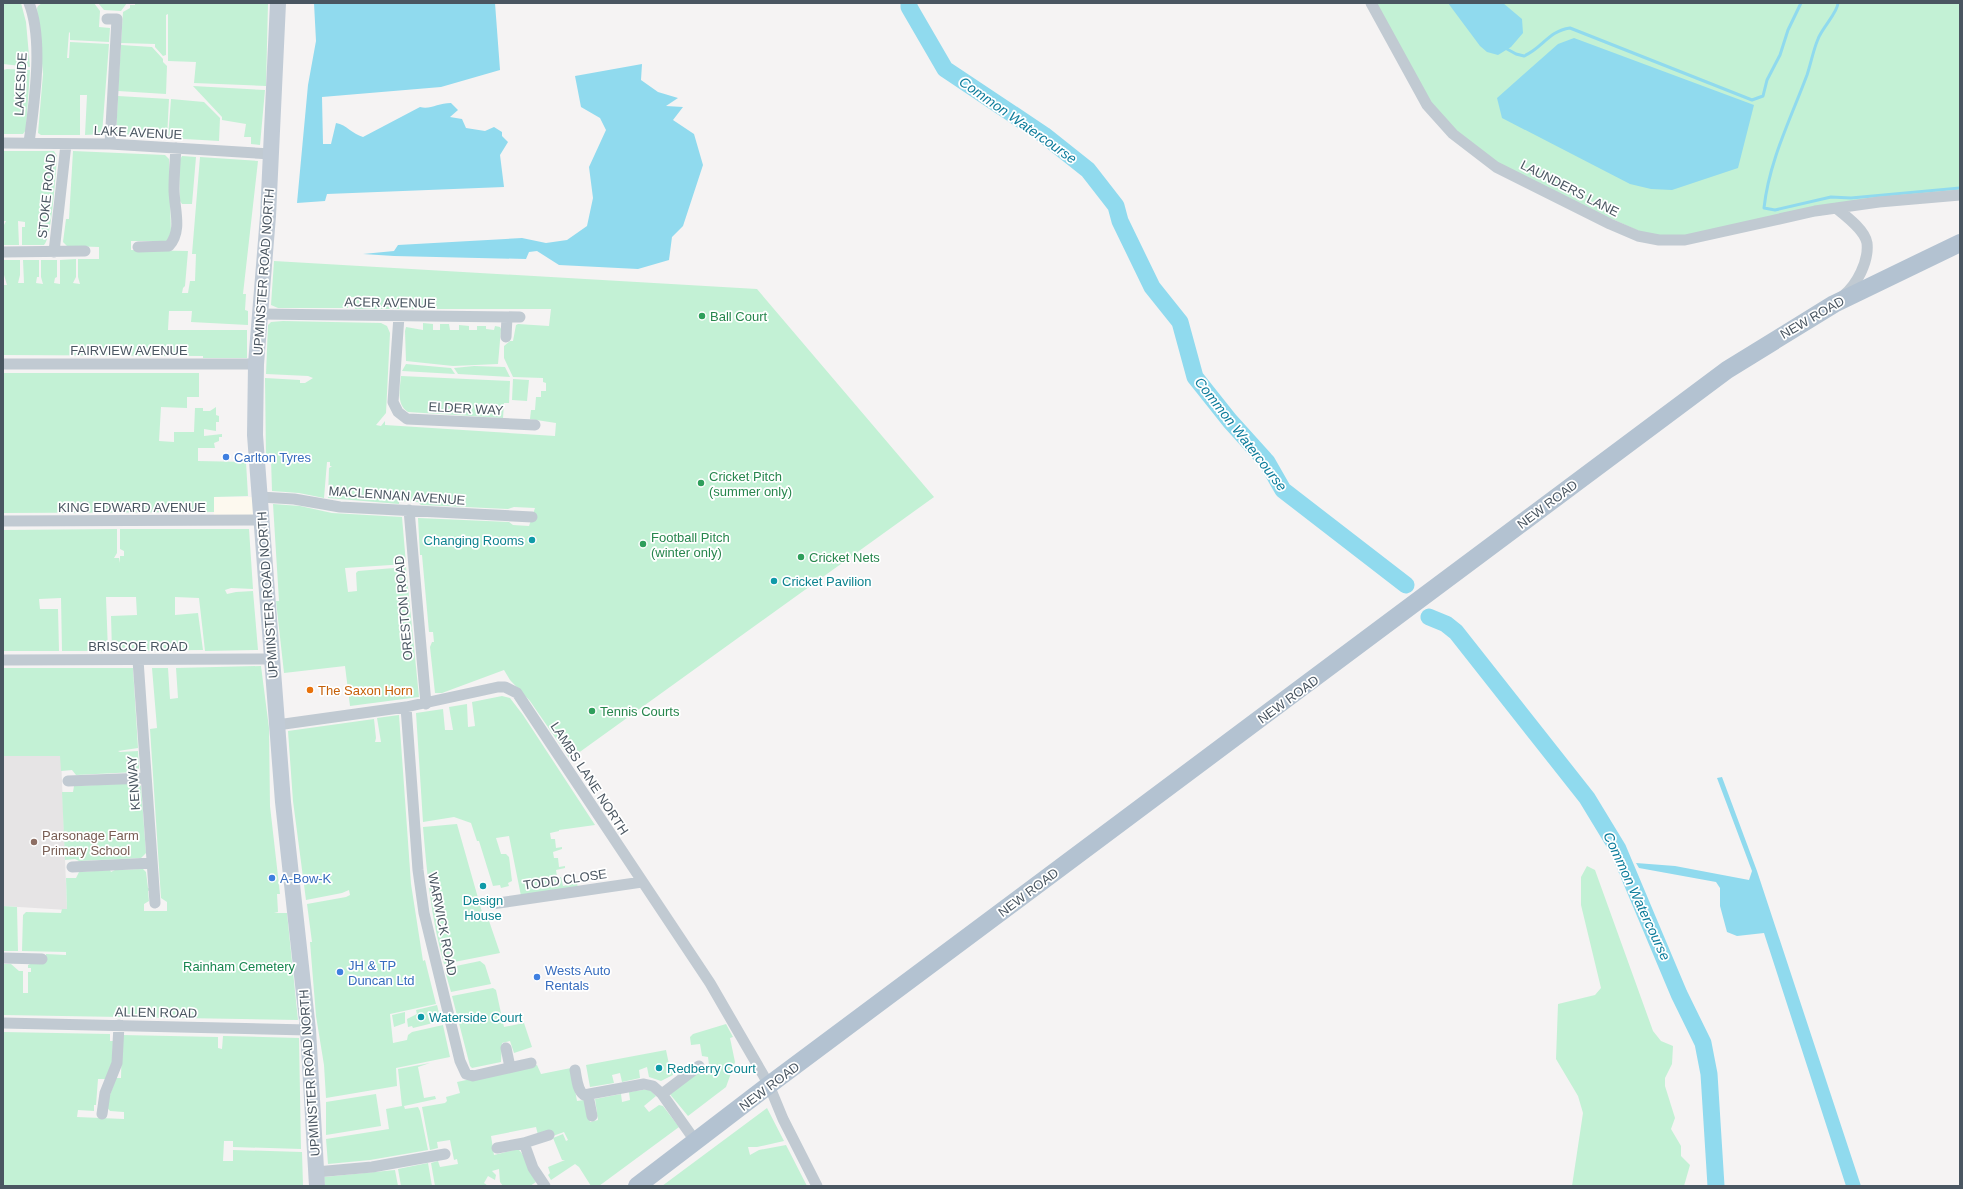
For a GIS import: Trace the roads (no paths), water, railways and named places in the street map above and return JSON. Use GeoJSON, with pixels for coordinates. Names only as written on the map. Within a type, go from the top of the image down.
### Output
{"type":"FeatureCollection","features":[{"type":"Feature","properties":{"kind":"main road","name":"NEW ROAD"},"geometry":{"type":"LineString","coordinates":[[636,1186],[696,1142],[769,1085],[1721,375],[1769,342],[1834,304],[1960,243]]}},
{"type":"Feature","properties":{"kind":"street","name":"LAKESIDE"},"geometry":{"type":"LineString","coordinates":[[29,3],[33,18],[36,47],[37,82],[29,143]]}},
{"type":"Feature","properties":{"kind":"street","name":"UPMINSTER ROAD NORTH"},"geometry":{"type":"LineString","coordinates":[[278,3],[272,154],[256,364],[255,435],[283,802],[308,1030],[317,1179]]}},
{"type":"Feature","properties":{"kind":"street","name":"LAUNDERS LANE"},"geometry":{"type":"LineString","coordinates":[[1371,3],[1427,105],[1453,134],[1496,167],[1610,224],[1638,236],[1659,240],[1685,240],[1836,208],[1960,195]]}},
{"type":"Feature","properties":{"kind":"street"},"geometry":{"type":"LineString","coordinates":[[107,19],[118,19],[110,144]]}},
{"type":"Feature","properties":{"kind":"street","name":"LAKE AVENUE"},"geometry":{"type":"LineString","coordinates":[[3,143],[110,144],[272,154]]}},
{"type":"Feature","properties":{"kind":"street","name":"STOKE ROAD"},"geometry":{"type":"LineString","coordinates":[[54,252],[66,144]]}},
{"type":"Feature","properties":{"kind":"street"},"geometry":{"type":"LineString","coordinates":[[138,247],[169,246],[175,240],[178,226],[174,190],[176,148]]}},
{"type":"Feature","properties":{"kind":"street"},"geometry":{"type":"LineString","coordinates":[[1834,304],[1846,294],[1859,277],[1866,260],[1867,242],[1855,223],[1836,208]]}},
{"type":"Feature","properties":{"kind":"street","name":"STOKE ROAD"},"geometry":{"type":"LineString","coordinates":[[3,252],[85,251]]}},
{"type":"Feature","properties":{"kind":"street","name":"ACER AVENUE"},"geometry":{"type":"LineString","coordinates":[[259,314],[520,317]]}},
{"type":"Feature","properties":{"kind":"street","name":"ELDER WAY"},"geometry":{"type":"LineString","coordinates":[[399,316],[393,402],[398,412],[407,419],[535,425]]}},
{"type":"Feature","properties":{"kind":"street"},"geometry":{"type":"LineString","coordinates":[[506,337],[507,317]]}},
{"type":"Feature","properties":{"kind":"street","name":"FAIRVIEW AVENUE"},"geometry":{"type":"LineString","coordinates":[[3,364],[256,364]]}},
{"type":"Feature","properties":{"kind":"street","name":"MACLENNAN AVENUE"},"geometry":{"type":"LineString","coordinates":[[260,497],[294,499],[340,507],[532,517]]}},
{"type":"Feature","properties":{"kind":"street","name":"ORESTON ROAD"},"geometry":{"type":"LineString","coordinates":[[409,510],[426,704]]}},
{"type":"Feature","properties":{"kind":"street","name":"KING EDWARD AVENUE"},"geometry":{"type":"LineString","coordinates":[[3,521],[261,520]]}},
{"type":"Feature","properties":{"kind":"street","name":"BRISCOE ROAD"},"geometry":{"type":"LineString","coordinates":[[3,660],[272,659]]}},
{"type":"Feature","properties":{"kind":"street","name":"KENWAY"},"geometry":{"type":"LineString","coordinates":[[138,660],[155,903]]}},
{"type":"Feature","properties":{"kind":"street","name":"LAMBS LANE NORTH"},"geometry":{"type":"LineString","coordinates":[[277,724],[426,704],[498,687],[505,687],[516,693],[710,983],[769,1085],[783,1118],[817,1186]]}},
{"type":"Feature","properties":{"kind":"street","name":"WARWICK ROAD"},"geometry":{"type":"LineString","coordinates":[[406,707],[418,870],[424,913],[460,1062],[466,1074],[473,1076],[531,1063]]}},
{"type":"Feature","properties":{"kind":"street"},"geometry":{"type":"LineString","coordinates":[[68,781],[146,778]]}},
{"type":"Feature","properties":{"kind":"street"},"geometry":{"type":"LineString","coordinates":[[72,867],[152,863]]}},
{"type":"Feature","properties":{"kind":"street","name":"TODD CLOSE"},"geometry":{"type":"LineString","coordinates":[[492,904],[642,882]]}},
{"type":"Feature","properties":{"kind":"street"},"geometry":{"type":"LineString","coordinates":[[3,958],[42,959]]}},
{"type":"Feature","properties":{"kind":"street","name":"ALLEN ROAD"},"geometry":{"type":"LineString","coordinates":[[3,1023],[308,1030]]}},
{"type":"Feature","properties":{"kind":"street"},"geometry":{"type":"LineString","coordinates":[[102,1114],[105,1093],[117,1063],[119,1026]]}},
{"type":"Feature","properties":{"kind":"street"},"geometry":{"type":"LineString","coordinates":[[506,1048],[510,1067]]}},
{"type":"Feature","properties":{"kind":"street"},"geometry":{"type":"LineString","coordinates":[[662,1094],[699,1066]]}},
{"type":"Feature","properties":{"kind":"street"},"geometry":{"type":"LineString","coordinates":[[575,1070],[581,1092],[588,1095],[644,1084],[653,1086],[662,1094],[696,1142]]}},
{"type":"Feature","properties":{"kind":"street"},"geometry":{"type":"LineString","coordinates":[[588,1095],[592,1116]]}},
{"type":"Feature","properties":{"kind":"street"},"geometry":{"type":"LineString","coordinates":[[497,1148],[524,1143],[549,1135]]}},
{"type":"Feature","properties":{"kind":"street"},"geometry":{"type":"LineString","coordinates":[[524,1143],[533,1168],[545,1186]]}},
{"type":"Feature","properties":{"kind":"street"},"geometry":{"type":"LineString","coordinates":[[317,1179],[372,1167],[445,1154]]}},
{"type":"Feature","properties":{"kind":"water"},"geometry":{"type":"Polygon","coordinates":[[[314,3],[495,3],[500,70],[441,87],[322,97],[323,144],[331,144],[336,123],[363,137],[420,107],[427,108],[451,103],[458,110],[450,117],[462,119],[466,128],[485,131],[494,127],[502,132],[502,136],[508,142],[500,155],[504,187],[327,194],[325,201],[297,203],[308,85],[316,41],[314,3]]]}},
{"type":"Feature","properties":{"kind":"water"},"geometry":{"type":"Polygon","coordinates":[[[1448,3],[1503,3],[1522,19],[1523,33],[1511,47],[1498,55],[1487,52],[1480,46],[1448,3]]]}},
{"type":"Feature","properties":{"kind":"water"},"geometry":{"type":"Polygon","coordinates":[[[1574,38],[1754,105],[1738,168],[1672,190],[1651,189],[1630,184],[1502,118],[1497,98],[1558,44],[1574,38]]]}},
{"type":"Feature","properties":{"kind":"water"},"geometry":{"type":"Polygon","coordinates":[[[642,64],[641,80],[658,92],[678,98],[666,106],[683,107],[673,120],[694,134],[703,165],[683,226],[672,237],[669,260],[638,269],[559,265],[537,251],[529,252],[526,259],[363,254],[394,251],[398,245],[522,238],[546,243],[567,240],[587,226],[593,198],[589,167],[606,130],[600,118],[581,107],[575,76],[642,64]]]}},
{"type":"Feature","properties":{"kind":"water"},"geometry":{"type":"Polygon","coordinates":[[[1722,777],[1757,871],[1861,1186],[1846,1186],[1764,933],[1737,936],[1727,932],[1720,906],[1720,888],[1716,882],[1639,868],[1636,863],[1675,866],[1749,880],[1752,871],[1717,778],[1722,777]]]}},
{"type":"Feature","properties":{"kind":"waterway","name":"Common Watercourse"},"geometry":{"type":"LineString","coordinates":[[909,3],[909,7],[945,69],[1044,135],[1088,170],[1116,206],[1120,221],[1152,287],[1180,322],[1195,377],[1230,421],[1267,462],[1283,490],[1406,585]]}},
{"type":"Feature","properties":{"kind":"waterway"},"geometry":{"type":"LineString","coordinates":[[1507,49],[1524,56],[1531,53],[1551,36],[1562,30],[1570,28],[1752,100],[1763,96],[1767,80],[1780,55],[1788,30],[1801,3]]}},
{"type":"Feature","properties":{"kind":"waterway"},"geometry":{"type":"LineString","coordinates":[[1838,3],[1835,11],[1818,39],[1807,75],[1781,140],[1771,173],[1764,208],[1775,210],[1831,197],[1851,198],[1960,188]]}},
{"type":"Feature","properties":{"kind":"waterway","name":"Common Watercourse"},"geometry":{"type":"LineString","coordinates":[[1429,617],[1446,624],[1456,632],[1587,798],[1618,849],[1679,994],[1703,1043],[1709,1074],[1716,1186]]}},
{"type":"Feature","properties":{"kind":"place","name":"Ball Court"},"geometry":{"type":"Point","coordinates":[702,316]}},
{"type":"Feature","properties":{"kind":"place","name":"Carlton Tyres"},"geometry":{"type":"Point","coordinates":[226,457]}},
{"type":"Feature","properties":{"kind":"place","name":"Cricket Pitch (summer only)"},"geometry":{"type":"Point","coordinates":[701,483]}},
{"type":"Feature","properties":{"kind":"place","name":"Changing Rooms"},"geometry":{"type":"Point","coordinates":[532,540]}},
{"type":"Feature","properties":{"kind":"place","name":"Football Pitch (winter only)"},"geometry":{"type":"Point","coordinates":[643,544]}},
{"type":"Feature","properties":{"kind":"place","name":"Cricket Nets"},"geometry":{"type":"Point","coordinates":[801,557]}},
{"type":"Feature","properties":{"kind":"place","name":"Cricket Pavilion"},"geometry":{"type":"Point","coordinates":[774,581]}},
{"type":"Feature","properties":{"kind":"place","name":"The Saxon Horn"},"geometry":{"type":"Point","coordinates":[310,690]}},
{"type":"Feature","properties":{"kind":"place","name":"Tennis Courts"},"geometry":{"type":"Point","coordinates":[592,711]}},
{"type":"Feature","properties":{"kind":"place","name":"Parsonage Farm Primary School"},"geometry":{"type":"Point","coordinates":[34,842]}},
{"type":"Feature","properties":{"kind":"place","name":"A-Bow-K"},"geometry":{"type":"Point","coordinates":[272,878]}},
{"type":"Feature","properties":{"kind":"place","name":"Design House"},"geometry":{"type":"Point","coordinates":[483,886]}},
{"type":"Feature","properties":{"kind":"place","name":"JH & TP Duncan Ltd"},"geometry":{"type":"Point","coordinates":[340,972]}},
{"type":"Feature","properties":{"kind":"place","name":"Wests Auto Rentals"},"geometry":{"type":"Point","coordinates":[537,977]}},
{"type":"Feature","properties":{"kind":"place","name":"Waterside Court"},"geometry":{"type":"Point","coordinates":[421,1017]}},
{"type":"Feature","properties":{"kind":"place","name":"Redberry Court"},"geometry":{"type":"Point","coordinates":[659,1068]}},
{"type":"Feature","properties":{"kind":"park label","name":"Rainham Cemetery"},"geometry":{"type":"Point","coordinates":[239,966]}}]}
